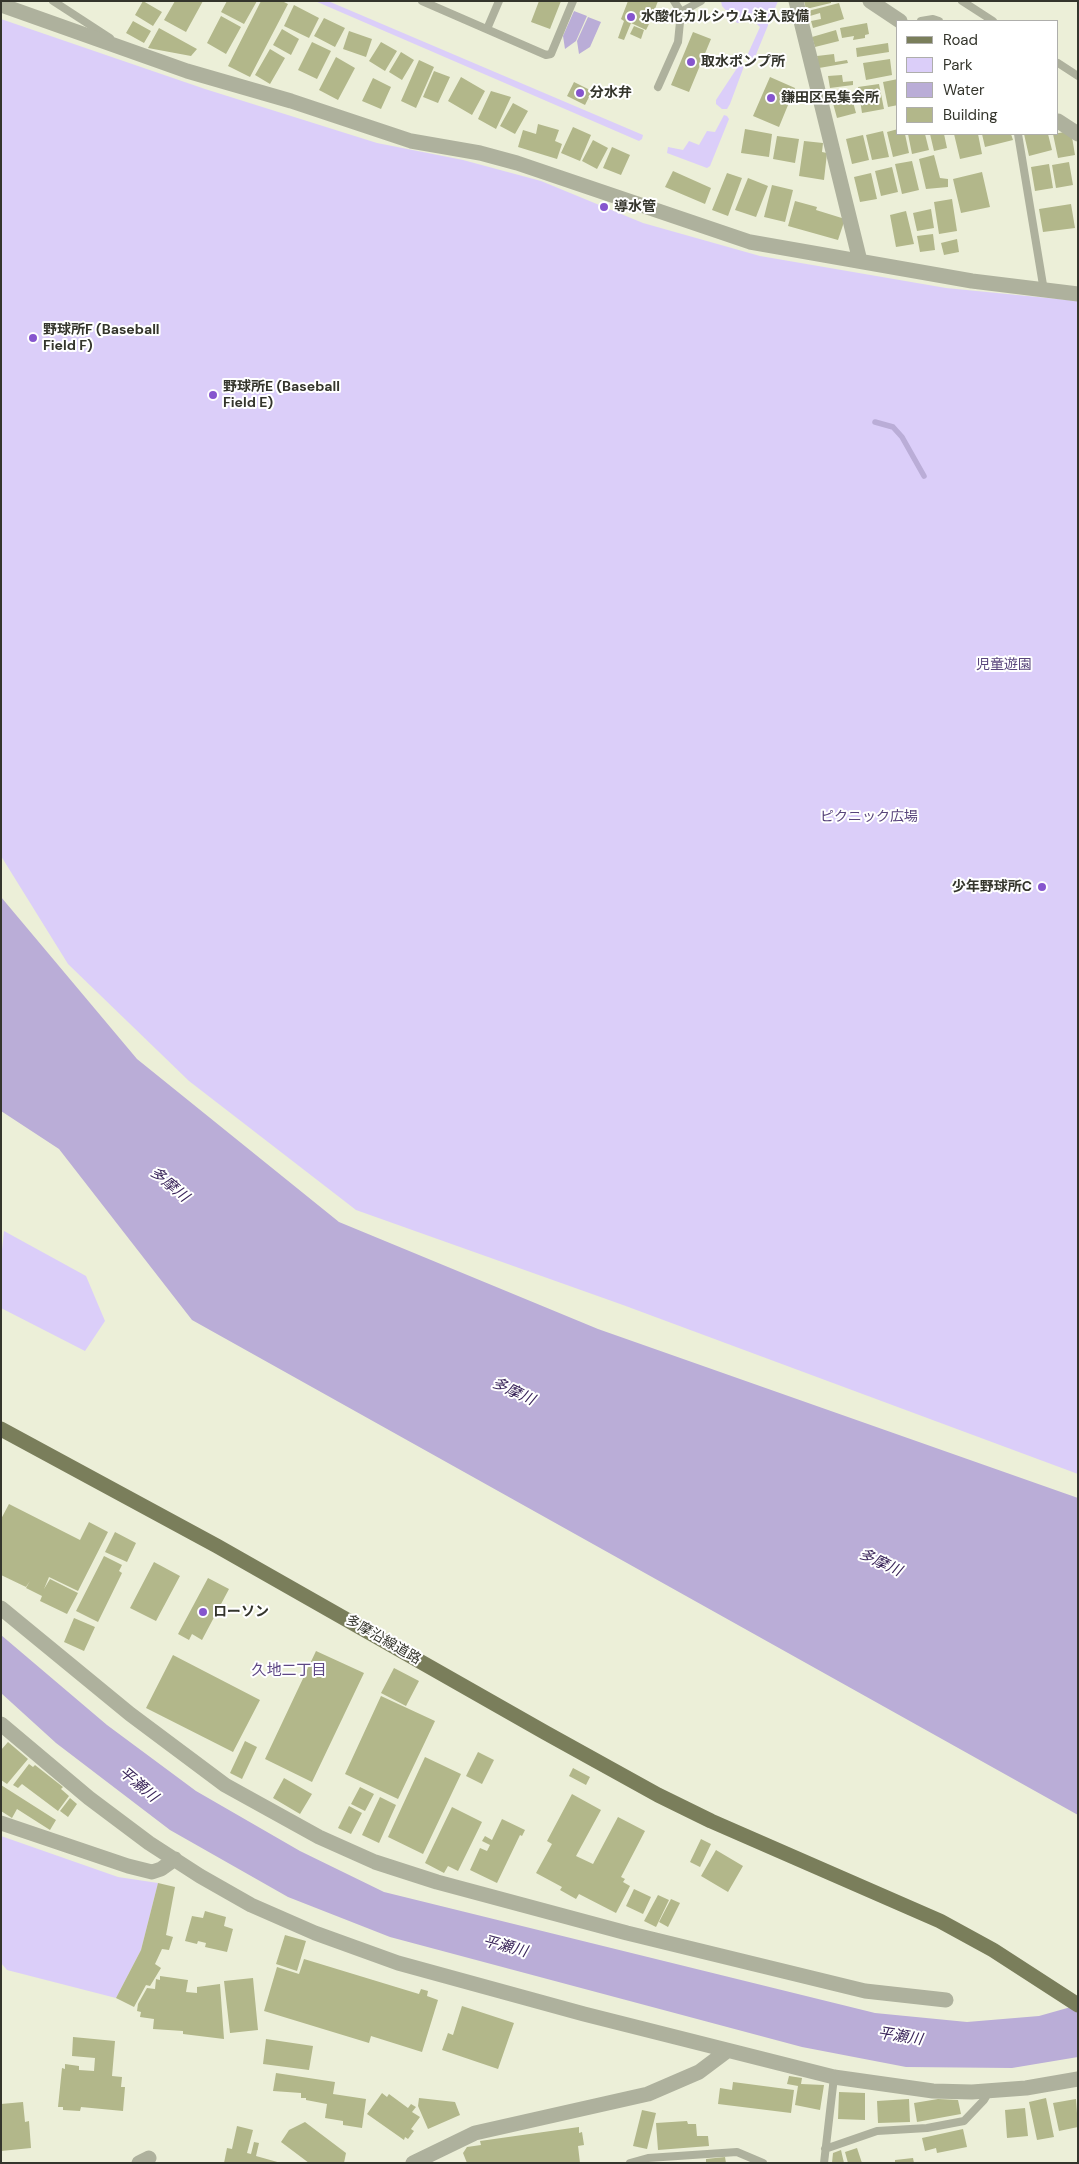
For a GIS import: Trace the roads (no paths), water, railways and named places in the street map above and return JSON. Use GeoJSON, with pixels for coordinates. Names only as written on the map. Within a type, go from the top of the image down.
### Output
{"type":"FeatureCollection","features":[{"type":"Feature","properties":{"kind":"main road","name":"多摩沿線道路"},"geometry":{"type":"LineString","coordinates":[[1,1429],[217,1546],[658,1795],[711,1821],[940,1921],[993,1950],[1078,2005]]}},
{"type":"Feature","properties":{"kind":"street"},"geometry":{"type":"LineString","coordinates":[[796,1],[860,261]]}},
{"type":"Feature","properties":{"kind":"street"},"geometry":{"type":"LineString","coordinates":[[870,1],[898,20]]}},
{"type":"Feature","properties":{"kind":"street"},"geometry":{"type":"LineString","coordinates":[[1,5],[187,71],[291,101],[411,141],[480,153],[517,163],[750,242],[1044,291],[1078,294]]}},
{"type":"Feature","properties":{"kind":"street"},"geometry":{"type":"LineString","coordinates":[[1059,122],[1078,134]]}},
{"type":"Feature","properties":{"kind":"street"},"geometry":{"type":"LineString","coordinates":[[1,1608],[130,1714],[225,1786],[319,1837],[375,1862],[437,1882],[627,1933],[856,1989],[946,2000]]}},
{"type":"Feature","properties":{"kind":"street"},"geometry":{"type":"LineString","coordinates":[[1,1724],[89,1798],[174,1859],[252,1905],[314,1933],[398,1963],[727,2051],[834,2077],[933,2091],[972,2092],[1026,2088],[1078,2078]]}},
{"type":"Feature","properties":{"kind":"street"},"geometry":{"type":"LineString","coordinates":[[1,1823],[128,1866],[152,1872],[161,1869],[174,1859]]}},
{"type":"Feature","properties":{"kind":"street"},"geometry":{"type":"LineString","coordinates":[[413,2163],[475,2133],[648,2094],[699,2072],[727,2051]]}},
{"type":"Feature","properties":{"kind":"lane"},"geometry":{"type":"LineString","coordinates":[[53,1],[127,49]]}},
{"type":"Feature","properties":{"kind":"lane"},"geometry":{"type":"LineString","coordinates":[[422,1],[546,55],[551,54],[573,1]]}},
{"type":"Feature","properties":{"kind":"lane"},"geometry":{"type":"LineString","coordinates":[[487,29],[499,1]]}},
{"type":"Feature","properties":{"kind":"lane"},"geometry":{"type":"LineString","coordinates":[[658,87],[678,42],[680,12],[674,1]]}},
{"type":"Feature","properties":{"kind":"lane"},"geometry":{"type":"LineString","coordinates":[[680,12],[701,1]]}},
{"type":"Feature","properties":{"kind":"lane"},"geometry":{"type":"LineString","coordinates":[[962,1],[991,20]]}},
{"type":"Feature","properties":{"kind":"lane"},"geometry":{"type":"LineString","coordinates":[[1059,64],[1078,76]]}},
{"type":"Feature","properties":{"kind":"lane"},"geometry":{"type":"LineString","coordinates":[[1018,135],[1044,291]]}},
{"type":"Feature","properties":{"kind":"lane"},"geometry":{"type":"LineString","coordinates":[[824,2163],[834,2077]]}},
{"type":"Feature","properties":{"kind":"lane"},"geometry":{"type":"LineString","coordinates":[[826,2149],[877,2131],[927,2128],[964,2121],[984,2100],[990,2090]]}},
{"type":"Feature","properties":{"kind":"lane"},"geometry":{"type":"LineString","coordinates":[[630,2163],[648,2158],[700,2158],[737,2152],[763,2163]]}},
{"type":"Feature","properties":{"kind":"water"},"geometry":{"type":"Polygon","coordinates":[[[574,11],[587,16],[576,41],[565,49],[563,36],[574,11]]]}},
{"type":"Feature","properties":{"kind":"water"},"geometry":{"type":"Polygon","coordinates":[[[588,17],[601,22],[590,47],[579,54],[577,41],[588,17]]]}},
{"type":"Feature","properties":{"kind":"water","name":"多摩川"},"geometry":{"type":"Polygon","coordinates":[[[1,897],[137,1059],[339,1222],[598,1329],[1078,1498],[1078,1815],[192,1320],[59,1149],[1,1111],[1,897]]]}},
{"type":"Feature","properties":{"kind":"water","name":"平瀬川"},"geometry":{"type":"Polygon","coordinates":[[[1,1635],[107,1725],[196,1791],[300,1851],[384,1892],[875,2013],[967,2022],[1039,2016],[1078,2005],[1078,2057],[1012,2068],[906,2067],[802,2047],[390,1937],[288,1897],[170,1830],[56,1743],[1,1693],[1,1635]]]}},
{"type":"Feature","properties":{"kind":"waterway"},"geometry":{"type":"LineString","coordinates":[[875,422],[893,427],[902,437],[924,476]]}},
{"type":"Feature","properties":{"kind":"place","name":"水酸化カルシウム注入設備"},"geometry":{"type":"Point","coordinates":[631,17]}},
{"type":"Feature","properties":{"kind":"place","name":"取水ポンプ所"},"geometry":{"type":"Point","coordinates":[691,62]}},
{"type":"Feature","properties":{"kind":"place","name":"分水弁"},"geometry":{"type":"Point","coordinates":[580,93]}},
{"type":"Feature","properties":{"kind":"place","name":"鎌田区民集会所"},"geometry":{"type":"Point","coordinates":[771,98]}},
{"type":"Feature","properties":{"kind":"place","name":"導水管"},"geometry":{"type":"Point","coordinates":[604,207]}},
{"type":"Feature","properties":{"kind":"place","name":"野球所F (Baseball Field F)"},"geometry":{"type":"Point","coordinates":[33,338]}},
{"type":"Feature","properties":{"kind":"place","name":"野球所E (Baseball Field E)"},"geometry":{"type":"Point","coordinates":[213,395]}},
{"type":"Feature","properties":{"kind":"place","name":"少年野球所C"},"geometry":{"type":"Point","coordinates":[1042,887]}},
{"type":"Feature","properties":{"kind":"place","name":"ローソン"},"geometry":{"type":"Point","coordinates":[203,1612]}},
{"type":"Feature","properties":{"kind":"district","name":"久地二丁目"},"geometry":{"type":"Point","coordinates":[289,1671]}},
{"type":"Feature","properties":{"kind":"park label","name":"児童遊園"},"geometry":{"type":"Point","coordinates":[1004,665]}},
{"type":"Feature","properties":{"kind":"park label","name":"ピクニック広場"},"geometry":{"type":"Point","coordinates":[869,817]}}]}
